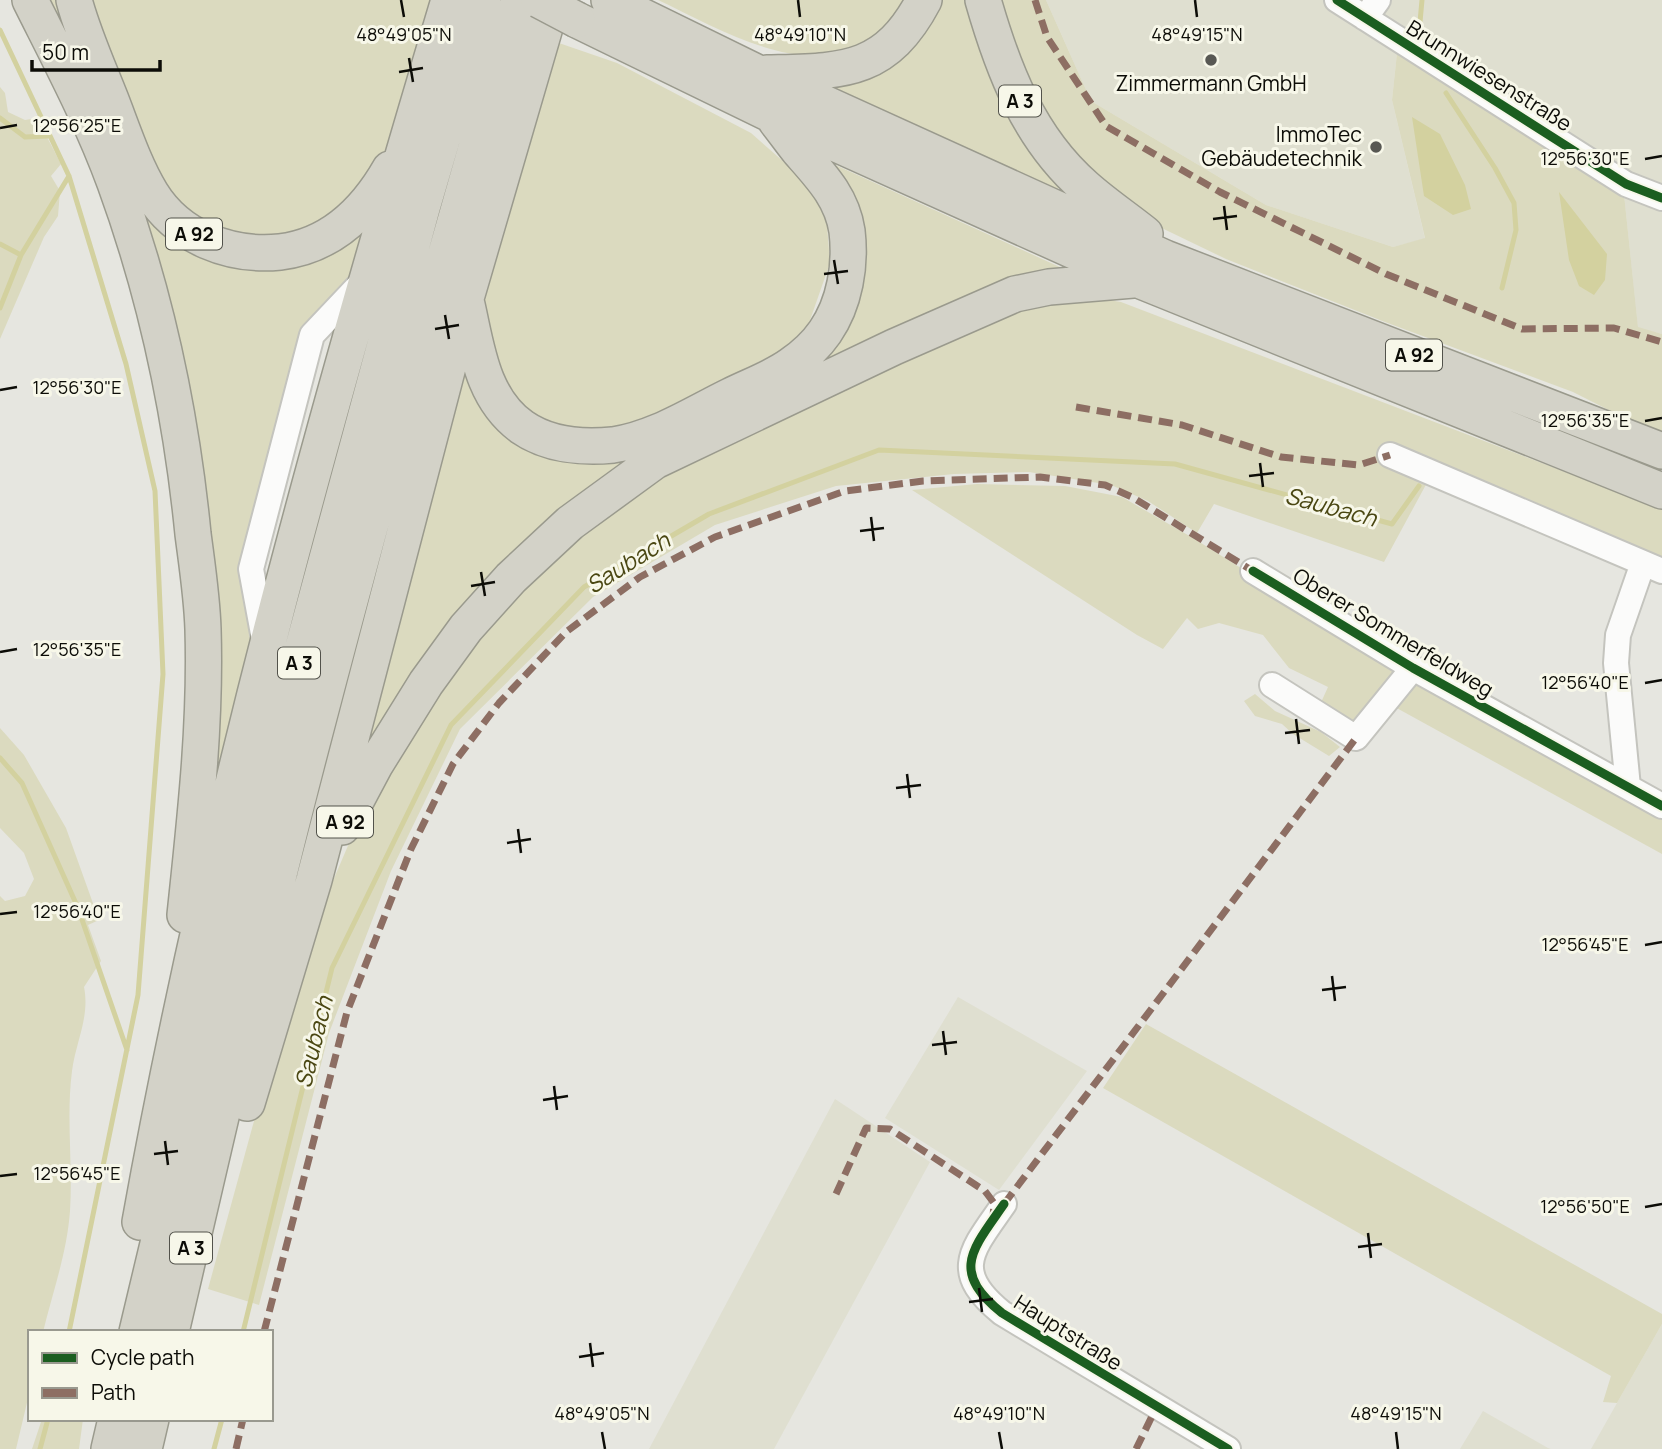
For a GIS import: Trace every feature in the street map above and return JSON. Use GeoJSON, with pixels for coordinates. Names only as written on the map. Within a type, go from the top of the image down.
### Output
{"type":"FeatureCollection","features":[{"type":"Feature","properties":{"kind":"highway","name":"A 3"},"geometry":{"type":"LineString","coordinates":[[30,0],[67,73],[114,182],[156,309],[185,457],[203,627],[202,730],[180,964],[184,995]]}},
{"type":"Feature","properties":{"kind":"highway","name":"A 92"},"geometry":{"type":"LineString","coordinates":[[74,0],[125,137],[152,195],[175,221],[219,246],[252,254],[293,250],[322,241],[354,217],[370,200],[408,138]]}},
{"type":"Feature","properties":{"kind":"highway","name":"A 3"},"geometry":{"type":"LineString","coordinates":[[119,1330],[163,1092],[184,995],[267,651],[369,275],[449,0]]}},
{"type":"Feature","properties":{"kind":"highway","name":"A 3"},"geometry":{"type":"LineString","coordinates":[[137,1330],[280,732],[422,208],[483,0]]}},
{"type":"Feature","properties":{"kind":"highway","name":"A 3"},"geometry":{"type":"LineString","coordinates":[[171,1330],[313,741],[454,219],[519,0]]}},
{"type":"Feature","properties":{"kind":"highway","name":"A 92"},"geometry":{"type":"LineString","coordinates":[[539,0],[565,10],[772,115],[1136,279],[1662,491]]}},
{"type":"Feature","properties":{"kind":"highway","name":"A 92"},"geometry":{"type":"LineString","coordinates":[[610,0],[760,74],[1165,258],[1662,451]]}},
{"type":"Feature","properties":{"kind":"highway","name":"A 92"},"geometry":{"type":"LineString","coordinates":[[760,74],[841,69],[865,63],[904,34],[924,0]]}},
{"type":"Feature","properties":{"kind":"highway","name":"A 3"},"geometry":{"type":"LineString","coordinates":[[983,0],[1013,90],[1044,142],[1084,187],[1146,234],[1165,258]]}},
{"type":"Feature","properties":{"kind":"highway","name":"A 3"},"geometry":{"type":"LineString","coordinates":[[210,1165],[239,1130],[314,880],[466,298],[565,10]]}},
{"type":"Feature","properties":{"kind":"highway","name":"A 3"},"geometry":{"type":"LineString","coordinates":[[466,298],[481,368],[496,400],[523,428],[560,444],[593,446],[640,439],[790,366],[815,345],[835,315],[848,264],[847,232],[844,216],[831,189],[772,115]]}},
{"type":"Feature","properties":{"kind":"highway","name":"A 92"},"geometry":{"type":"LineString","coordinates":[[314,880],[375,765],[426,683],[466,628],[511,578],[570,523],[655,461],[981,307],[1015,294],[1049,287],[1136,279]]}},
{"type":"Feature","properties":{"kind":"highway"},"geometry":{"type":"LineString","coordinates":[[118,1436],[146,1421]]}},
{"type":"Feature","properties":{"kind":"street","name":"Brunnwiesenstraße"},"geometry":{"type":"LineString","coordinates":[[1336,0],[1372,9],[1619,179],[1662,198]]}},
{"type":"Feature","properties":{"kind":"street"},"geometry":{"type":"LineString","coordinates":[[1390,455],[1653,567],[1618,635],[1616,663],[1628,787]]}},
{"type":"Feature","properties":{"kind":"street","name":"Oberer Sommerfeldweg"},"geometry":{"type":"LineString","coordinates":[[1253,571],[1413,668],[1662,806]]}},
{"type":"Feature","properties":{"kind":"street"},"geometry":{"type":"LineString","coordinates":[[1272,685],[1356,738],[1413,668]]}},
{"type":"Feature","properties":{"kind":"street","name":"Hauptstraße"},"geometry":{"type":"LineString","coordinates":[[1004,1204],[975,1246],[971,1262],[971,1275],[983,1298],[1002,1313],[1228,1449]]}},
{"type":"Feature","properties":{"kind":"shaded area"},"geometry":{"type":"Polygon","coordinates":[[[1046,0],[1662,0],[1662,334],[1638,328],[1624,194],[1397,53],[1392,100],[1425,239],[1393,247],[1266,205],[1091,101],[1046,0]]]}},
{"type":"Feature","properties":{"kind":"shaded area"},"geometry":{"type":"Polygon","coordinates":[[[1412,117],[1440,134],[1465,185],[1471,209],[1453,215],[1424,196],[1412,117]]]}},
{"type":"Feature","properties":{"kind":"shaded area"},"geometry":{"type":"Polygon","coordinates":[[[1559,192],[1607,254],[1605,280],[1594,295],[1579,286],[1569,260],[1559,192]]]}},
{"type":"Feature","properties":{"kind":"shaded area"},"geometry":{"type":"Polygon","coordinates":[[[958,997],[1087,1071],[999,1190],[885,1118],[958,997]]]}},
{"type":"Feature","properties":{"kind":"shaded area"},"geometry":{"type":"Polygon","coordinates":[[[835,1099],[930,1162],[774,1449],[649,1449],[835,1099]]]}},
{"type":"Feature","properties":{"kind":"shaded area"},"geometry":{"type":"Polygon","coordinates":[[[1662,1324],[1662,1449],[1591,1449],[1617,1403],[1662,1324]]]}},
{"type":"Feature","properties":{"kind":"shaded area"},"geometry":{"type":"Polygon","coordinates":[[[1483,1411],[1548,1448],[1551,1449],[1460,1449],[1483,1411]]]}},
{"type":"Feature","properties":{"kind":"green space"},"geometry":{"type":"Polygon","coordinates":[[[39,0],[64,0],[122,153],[245,259],[371,212],[353,278],[305,329],[242,575],[257,642],[205,841],[191,434],[39,0]]]}},
{"type":"Feature","properties":{"kind":"green space"},"geometry":{"type":"Polygon","coordinates":[[[87,0],[438,0],[394,141],[367,187],[296,238],[236,237],[188,213],[159,182],[87,0]]]}},
{"type":"Feature","properties":{"kind":"green space"},"geometry":{"type":"Polygon","coordinates":[[[658,0],[906,0],[899,12],[882,29],[857,47],[829,55],[800,55],[740,39],[658,0]]]}},
{"type":"Feature","properties":{"kind":"green space"},"geometry":{"type":"Polygon","coordinates":[[[933,0],[969,0],[1062,183],[1055,193],[821,82],[933,0]]]}},
{"type":"Feature","properties":{"kind":"green space"},"geometry":{"type":"Polygon","coordinates":[[[993,0],[1046,0],[1091,101],[1266,205],[1393,247],[1425,238],[1392,100],[1397,53],[1624,194],[1638,327],[1662,334],[1662,437],[1573,392],[1226,259],[1143,219],[1051,135],[993,0]]]}},
{"type":"Feature","properties":{"kind":"green space"},"geometry":{"type":"Polygon","coordinates":[[[556,42],[617,63],[751,133],[801,177],[826,212],[830,263],[809,323],[786,348],[632,427],[589,435],[542,423],[507,393],[481,327],[488,268],[556,42]]]}},
{"type":"Feature","properties":{"kind":"green space"},"geometry":{"type":"Polygon","coordinates":[[[0,87],[5,93],[8,112],[25,120],[37,118],[61,164],[51,176],[60,191],[58,216],[44,237],[0,339],[0,87]]]}},
{"type":"Feature","properties":{"kind":"green space"},"geometry":{"type":"Polygon","coordinates":[[[820,158],[1062,268],[1062,272],[646,457],[356,771],[464,362],[494,412],[646,445],[840,314],[820,158]]]}},
{"type":"Feature","properties":{"kind":"green space"},"geometry":{"type":"Polygon","coordinates":[[[1071,294],[1121,302],[1662,509],[1662,563],[1435,468],[1384,562],[1214,504],[1197,533],[1148,501],[1111,485],[1029,472],[954,474],[836,486],[715,525],[593,597],[460,729],[391,871],[329,1033],[259,1305],[208,1289],[280,1026],[311,932],[365,806],[443,672],[587,524],[660,475],[944,335],[1071,294]]]}},
{"type":"Feature","properties":{"kind":"green space"},"geometry":{"type":"Polygon","coordinates":[[[977,484],[1065,486],[1122,497],[1193,538],[1377,653],[1396,668],[1352,729],[1318,709],[1328,687],[1289,668],[1263,635],[1219,623],[1198,629],[1187,618],[1163,649],[912,490],[977,484]]]}},
{"type":"Feature","properties":{"kind":"green space"},"geometry":{"type":"Polygon","coordinates":[[[1424,680],[1662,816],[1662,854],[1393,706],[1406,684],[1424,680]]]}},
{"type":"Feature","properties":{"kind":"green space"},"geometry":{"type":"Polygon","coordinates":[[[1255,694],[1275,711],[1321,732],[1340,747],[1329,756],[1282,724],[1255,716],[1244,701],[1255,694]]]}},
{"type":"Feature","properties":{"kind":"green space"},"geometry":{"type":"Polygon","coordinates":[[[0,728],[24,755],[66,828],[99,920],[88,925],[101,961],[84,987],[84,1019],[72,1071],[71,1193],[66,1242],[44,1330],[28,1330],[28,1398],[16,1449],[0,1449],[0,896],[5,901],[25,896],[34,879],[24,853],[0,828],[0,728]]]}},
{"type":"Feature","properties":{"kind":"green space"},"geometry":{"type":"Polygon","coordinates":[[[1146,1024],[1662,1314],[1662,1324],[1617,1403],[1603,1402],[1611,1376],[1103,1088],[1146,1024]]]}},
{"type":"Feature","properties":{"kind":"green space"},"geometry":{"type":"Polygon","coordinates":[[[41,1421],[83,1421],[79,1449],[32,1449],[41,1421]]]}},
{"type":"Feature","properties":{"kind":"waterway","name":"Saubach"},"geometry":{"type":"LineString","coordinates":[[1419,33],[1422,0]]}},
{"type":"Feature","properties":{"kind":"waterway"},"geometry":{"type":"LineString","coordinates":[[0,30],[69,176],[126,364],[155,491],[163,674],[138,995],[69,1330]]}},
{"type":"Feature","properties":{"kind":"waterway","name":"Saubach"},"geometry":{"type":"LineString","coordinates":[[1446,93],[1495,168],[1514,203],[1516,230],[1502,288]]}},
{"type":"Feature","properties":{"kind":"waterway"},"geometry":{"type":"LineString","coordinates":[[0,118],[25,137],[48,136]]}},
{"type":"Feature","properties":{"kind":"waterway"},"geometry":{"type":"LineString","coordinates":[[0,308],[21,255],[69,176]]}},
{"type":"Feature","properties":{"kind":"waterway"},"geometry":{"type":"LineString","coordinates":[[0,244],[21,255]]}},
{"type":"Feature","properties":{"kind":"waterway","name":"Saubach"},"geometry":{"type":"LineString","coordinates":[[243,1330],[332,968],[451,725],[584,587],[709,514],[879,450],[1175,464],[1392,524],[1419,486]]}},
{"type":"Feature","properties":{"kind":"waterway"},"geometry":{"type":"LineString","coordinates":[[0,758],[22,783],[78,908],[127,1050]]}},
{"type":"Feature","properties":{"kind":"waterway"},"geometry":{"type":"LineString","coordinates":[[40,1449],[47,1421]]}},
{"type":"Feature","properties":{"kind":"waterway","name":"Saubach"},"geometry":{"type":"LineString","coordinates":[[214,1449],[221,1421]]}},
{"type":"Feature","properties":{"kind":"marked path"},"geometry":{"type":"LineString","coordinates":[[1035,0],[1047,37],[1106,126],[1220,192],[1386,274],[1522,329],[1614,328],[1662,342]]}},
{"type":"Feature","properties":{"kind":"marked path"},"geometry":{"type":"LineString","coordinates":[[1076,407],[1182,425],[1281,457],[1359,465],[1390,455]]}},
{"type":"Feature","properties":{"kind":"marked path"},"geometry":{"type":"LineString","coordinates":[[265,1330],[347,1012],[411,849],[453,764],[499,703],[566,632],[640,577],[715,537],[845,491],[923,481],[1040,477],[1105,485],[1132,497],[1253,571]]}},
{"type":"Feature","properties":{"kind":"marked path"},"geometry":{"type":"LineString","coordinates":[[1004,1204],[1356,738]]}},
{"type":"Feature","properties":{"kind":"marked path"},"geometry":{"type":"LineString","coordinates":[[836,1194],[866,1128],[890,1129],[985,1191],[994,1203],[993,1217]]}},
{"type":"Feature","properties":{"kind":"marked path"},"geometry":{"type":"LineString","coordinates":[[1136,1449],[1156,1408]]}},
{"type":"Feature","properties":{"kind":"marked path"},"geometry":{"type":"LineString","coordinates":[[236,1449],[243,1421]]}},
{"type":"Feature","properties":{"kind":"cycle path"},"geometry":{"type":"LineString","coordinates":[[1337,0],[1626,184],[1662,198]]}},
{"type":"Feature","properties":{"kind":"cycle path"},"geometry":{"type":"LineString","coordinates":[[1253,571],[1413,668],[1662,806]]}},
{"type":"Feature","properties":{"kind":"cycle path"},"geometry":{"type":"LineString","coordinates":[[1004,1204],[983,1235],[972,1260],[971,1272],[976,1285],[986,1298],[1002,1313],[1228,1449]]}},
{"type":"Feature","properties":{"kind":"place","name":"Zimmermann GmbH"},"geometry":{"type":"Point","coordinates":[1211,60]}},
{"type":"Feature","properties":{"kind":"place","name":"ImmoTec Gebäudetechnik"},"geometry":{"type":"Point","coordinates":[1376,147]}}]}
